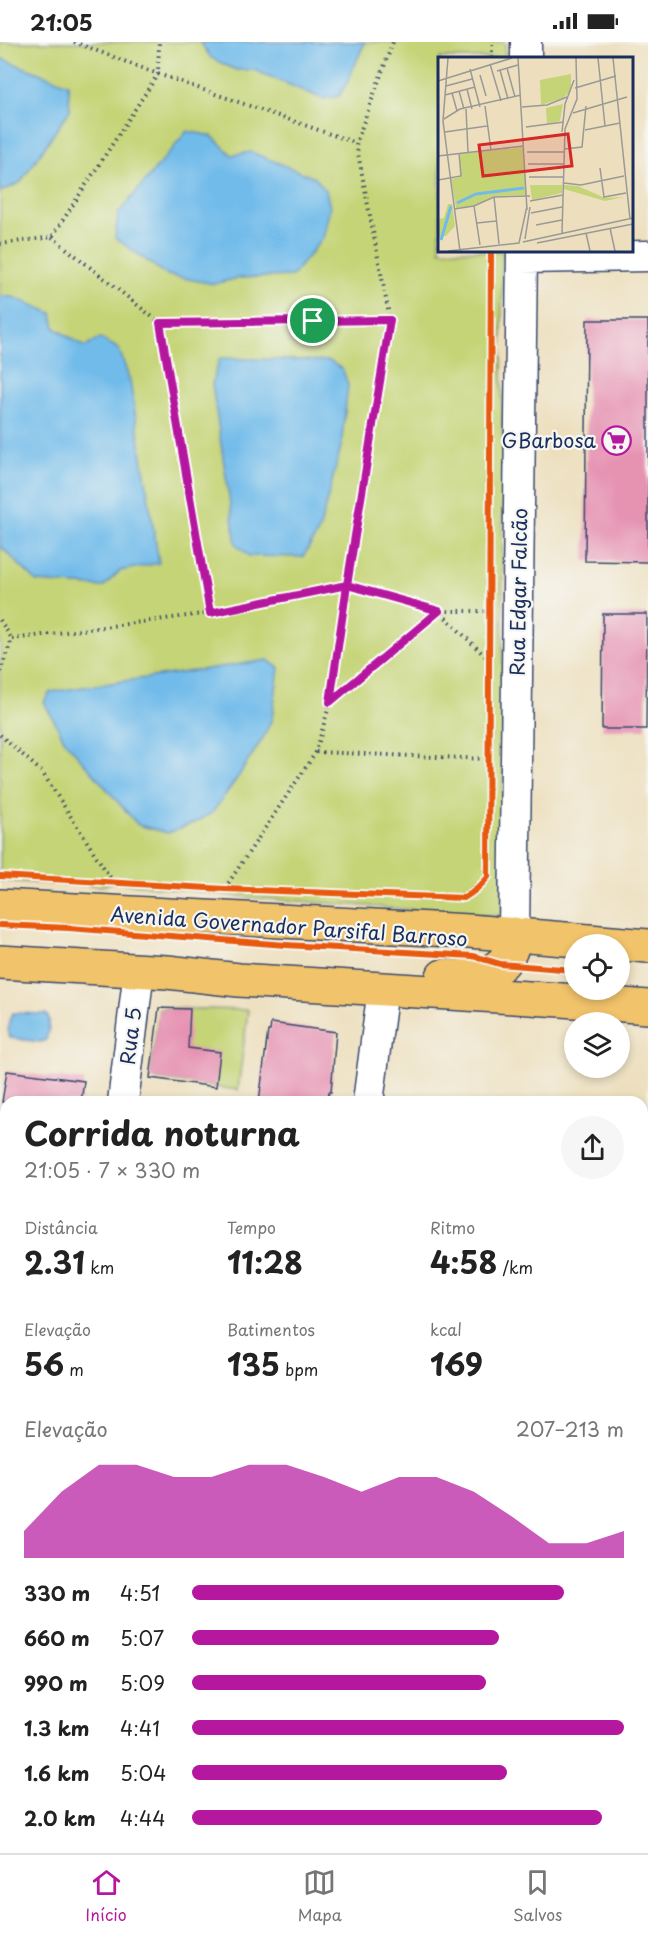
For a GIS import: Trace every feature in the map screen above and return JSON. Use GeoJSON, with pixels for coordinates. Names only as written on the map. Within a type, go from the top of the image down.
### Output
{"type":"FeatureCollection","features":[{"type":"Feature","properties":{"kind":"main road","name":"Avenida Governador Parsifal Barroso"},"geometry":{"type":"LineString","coordinates":[[0,906],[514,934],[648,946]]}},
{"type":"Feature","properties":{"kind":"main road"},"geometry":{"type":"LineString","coordinates":[[153,971],[238,962],[466,978],[484,974],[500,964],[510,953],[514,934]]}},
{"type":"Feature","properties":{"kind":"main road"},"geometry":{"type":"LineString","coordinates":[[0,962],[648,1007]]}},
{"type":"Feature","properties":{"kind":"street"},"geometry":{"type":"LineString","coordinates":[[522,254],[648,256]]}},
{"type":"Feature","properties":{"kind":"street","name":"Rua Edgar Falcão"},"geometry":{"type":"LineString","coordinates":[[514,934],[522,254]]}},
{"type":"Feature","properties":{"kind":"street","name":"Rua 5"},"geometry":{"type":"LineString","coordinates":[[124,1096],[153,971]]}},
{"type":"Feature","properties":{"kind":"street"},"geometry":{"type":"LineString","coordinates":[[369,1096],[383,989]]}},
{"type":"Feature","properties":{"kind":"path"},"geometry":{"type":"LineString","coordinates":[[74,42],[158,75],[356,143]]}},
{"type":"Feature","properties":{"kind":"path"},"geometry":{"type":"LineString","coordinates":[[52,237],[158,75],[159,42]]}},
{"type":"Feature","properties":{"kind":"path"},"geometry":{"type":"LineString","coordinates":[[225,889],[316,752],[330,702],[390,320],[356,143],[393,42]]}},
{"type":"Feature","properties":{"kind":"path"},"geometry":{"type":"LineString","coordinates":[[0,244],[52,237],[160,323],[390,320]]}},
{"type":"Feature","properties":{"kind":"path"},"geometry":{"type":"LineString","coordinates":[[160,323],[210,613]]}},
{"type":"Feature","properties":{"kind":"path"},"geometry":{"type":"LineString","coordinates":[[12,639],[210,613],[347,585],[439,611],[489,611]]}},
{"type":"Feature","properties":{"kind":"path"},"geometry":{"type":"LineString","coordinates":[[439,611],[488,659]]}},
{"type":"Feature","properties":{"kind":"path"},"geometry":{"type":"LineString","coordinates":[[330,702],[439,611]]}},
{"type":"Feature","properties":{"kind":"path"},"geometry":{"type":"LineString","coordinates":[[0,620],[12,639]]}},
{"type":"Feature","properties":{"kind":"path"},"geometry":{"type":"LineString","coordinates":[[0,672],[12,639]]}},
{"type":"Feature","properties":{"kind":"path"},"geometry":{"type":"LineString","coordinates":[[0,735],[42,772],[113,882]]}},
{"type":"Feature","properties":{"kind":"path"},"geometry":{"type":"LineString","coordinates":[[316,752],[488,759]]}},
{"type":"Feature","properties":{"kind":"green space"},"geometry":{"type":"Polygon","coordinates":[[[0,42],[505,42],[505,57],[438,57],[438,252],[502,252],[503,911],[497,916],[247,897],[113,882],[103,886],[0,881],[0,42]]]}},
{"type":"Feature","properties":{"kind":"green space"},"geometry":{"type":"Polygon","coordinates":[[[159,1008],[248,1010],[238,1090],[150,1078],[159,1008]]]}},
{"type":"Feature","properties":{"kind":"water"},"geometry":{"type":"Polygon","coordinates":[[[200,42],[365,42],[339,96],[323,99],[254,70],[236,70],[211,58],[200,42]]]}},
{"type":"Feature","properties":{"kind":"water"},"geometry":{"type":"Polygon","coordinates":[[[0,58],[68,84],[70,110],[20,183],[0,192],[0,58]]]}},
{"type":"Feature","properties":{"kind":"water"},"geometry":{"type":"Polygon","coordinates":[[[187,131],[212,136],[232,155],[251,152],[316,178],[326,191],[330,207],[323,238],[292,276],[239,278],[214,284],[167,275],[115,238],[118,214],[187,131]]]}},
{"type":"Feature","properties":{"kind":"water"},"geometry":{"type":"Polygon","coordinates":[[[0,296],[13,297],[52,313],[55,328],[85,347],[100,338],[119,349],[130,381],[159,563],[120,571],[103,587],[37,582],[0,546],[0,296]]]}},
{"type":"Feature","properties":{"kind":"water"},"geometry":{"type":"Polygon","coordinates":[[[220,358],[330,361],[343,370],[348,385],[341,447],[319,531],[303,557],[249,556],[236,544],[212,384],[220,358]]]}},
{"type":"Feature","properties":{"kind":"water"},"geometry":{"type":"Polygon","coordinates":[[[268,660],[279,668],[272,719],[263,738],[212,813],[168,833],[138,825],[65,741],[44,702],[50,692],[268,660]]]}},
{"type":"Feature","properties":{"kind":"water"},"geometry":{"type":"Polygon","coordinates":[[[13,1013],[46,1014],[49,1022],[46,1040],[41,1042],[10,1038],[8,1025],[13,1013]]]}},
{"type":"Feature","properties":{"kind":"building","name":"GBarbosa"},"geometry":{"type":"Polygon","coordinates":[[[587,320],[648,320],[648,562],[585,561],[587,320]]]}},
{"type":"Feature","properties":{"kind":"building"},"geometry":{"type":"Polygon","coordinates":[[[603,614],[647,614],[646,729],[602,729],[603,614]]]}},
{"type":"Feature","properties":{"kind":"building"},"geometry":{"type":"Polygon","coordinates":[[[159,1008],[190,1009],[188,1048],[220,1052],[216,1087],[150,1078],[159,1008]]]}},
{"type":"Feature","properties":{"kind":"building"},"geometry":{"type":"Polygon","coordinates":[[[271,1023],[336,1032],[331,1092],[328,1096],[260,1096],[268,1031],[270,1031],[271,1023]]]}},
{"type":"Feature","properties":{"kind":"building"},"geometry":{"type":"Polygon","coordinates":[[[7,1071],[84,1081],[82,1096],[3,1096],[7,1071]]]}},
{"type":"Feature","properties":{"kind":"cycle path"},"geometry":{"type":"LineString","coordinates":[[0,876],[225,889],[464,898],[488,877],[491,252]]}},
{"type":"Feature","properties":{"kind":"cycle path"},"geometry":{"type":"LineString","coordinates":[[0,925],[473,956],[500,964],[564,969]]}},
{"type":"Feature","properties":{"kind":"place","name":"GBarbosa"},"geometry":{"type":"Point","coordinates":[617,441]}},
{"type":"Feature","properties":{"kind":"route"},"geometry":{"type":"LineString","coordinates":[[313,321],[160,323],[210,613],[347,585],[330,702],[439,611],[347,585],[390,320],[313,321]]}}]}
